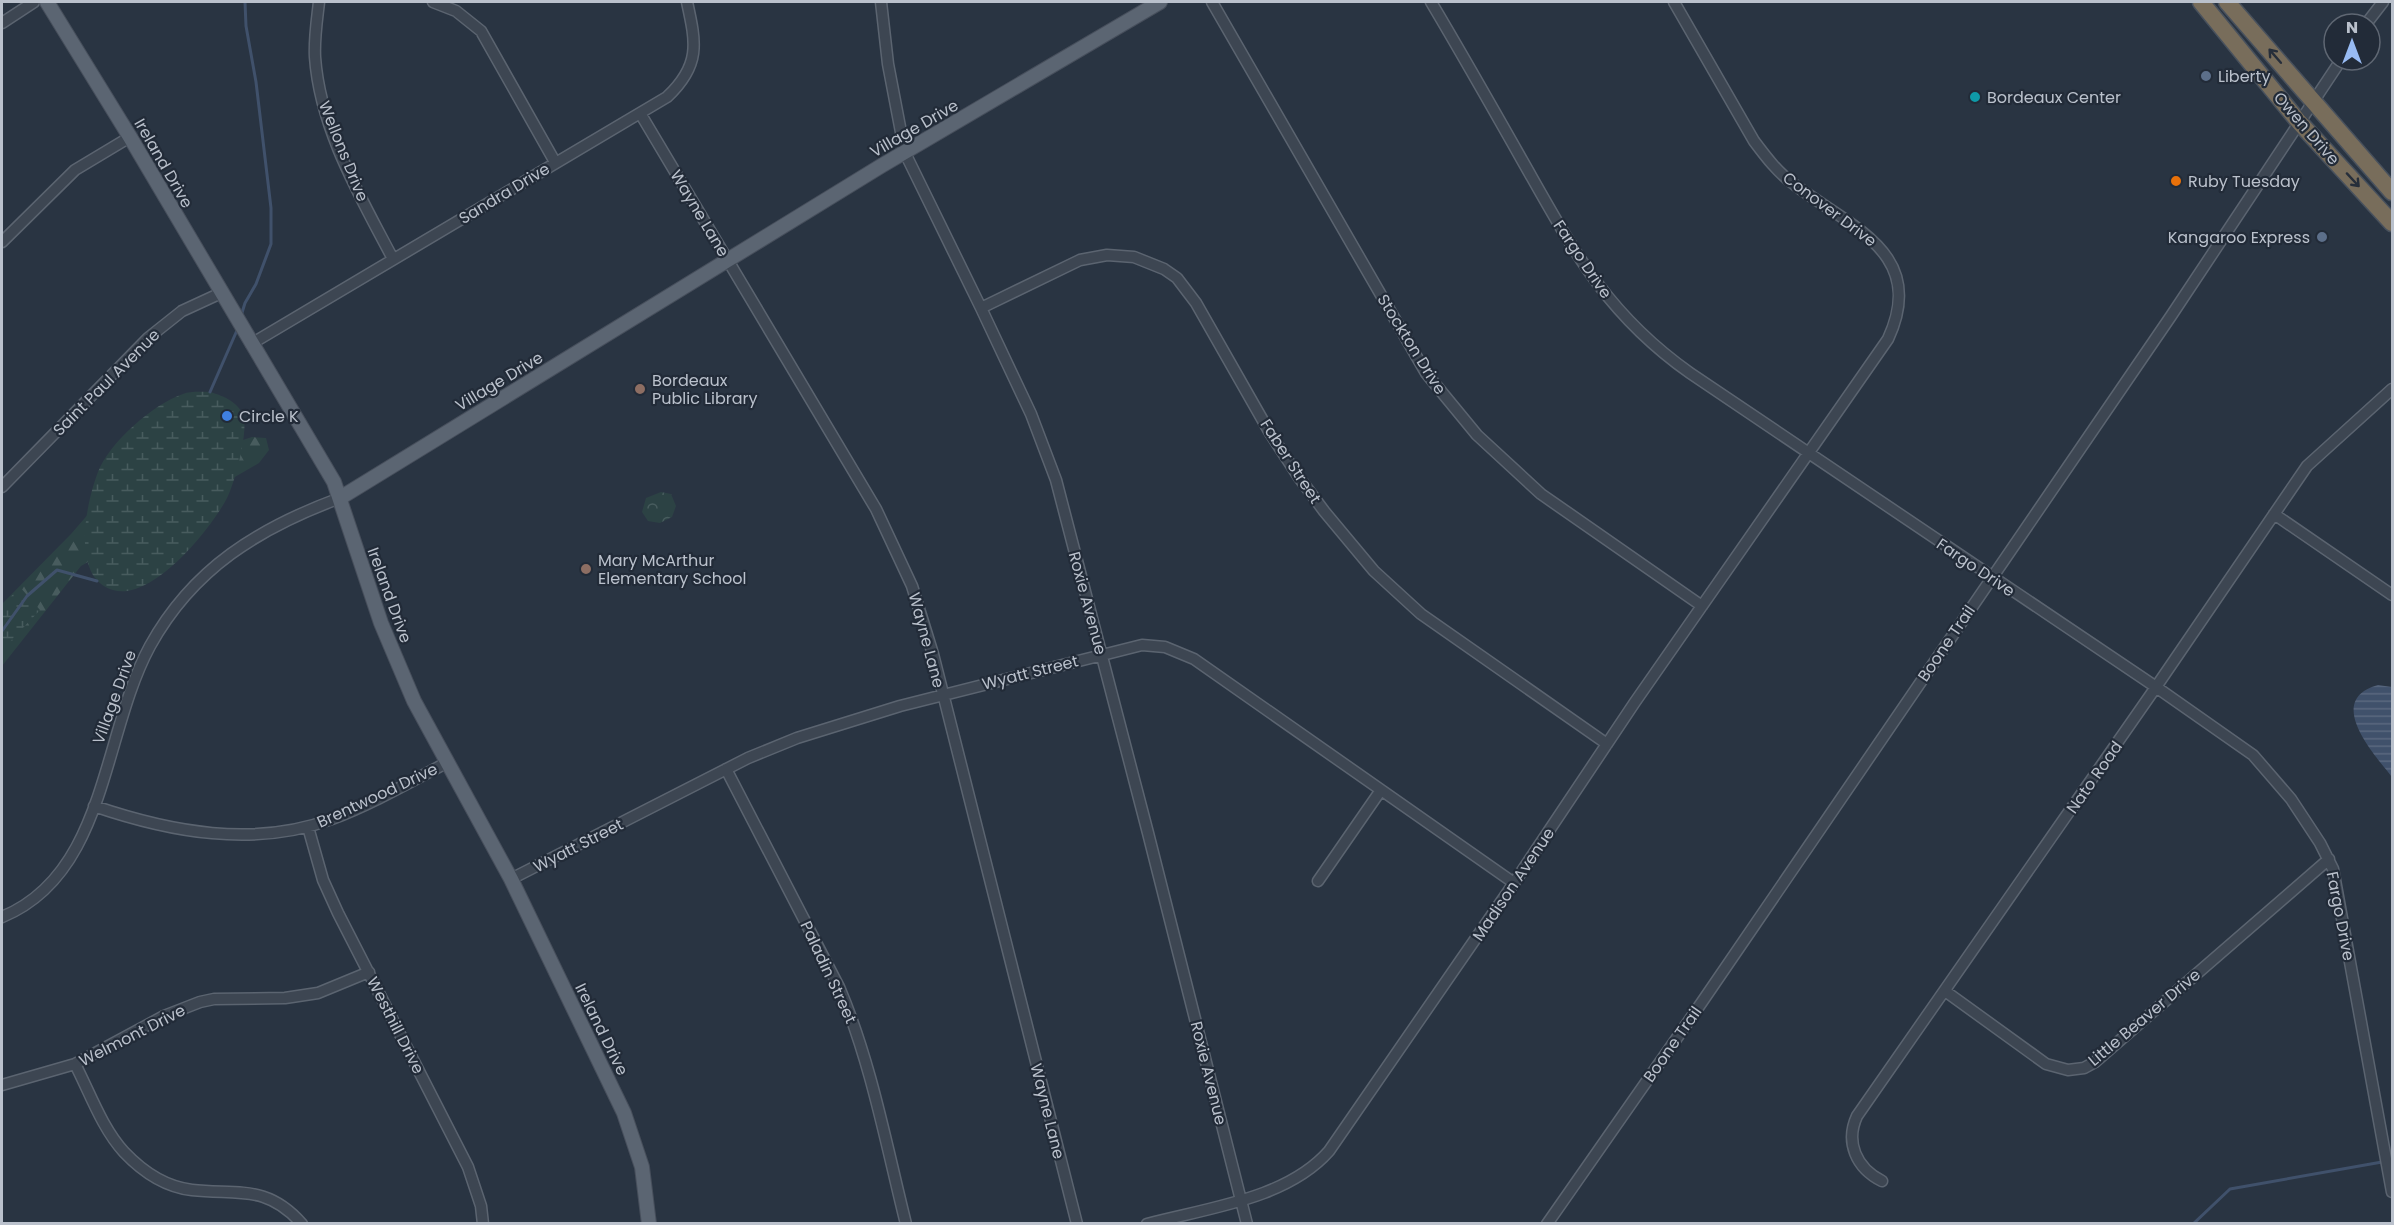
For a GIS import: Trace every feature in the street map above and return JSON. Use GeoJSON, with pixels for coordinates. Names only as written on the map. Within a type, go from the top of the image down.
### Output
{"type":"FeatureCollection","features":[{"type":"Feature","properties":{"kind":"highway","name":"Owen Drive"},"geometry":{"type":"LineString","coordinates":[[2201,2],[2299,122],[2392,223]]}},
{"type":"Feature","properties":{"kind":"highway","name":"Owen Drive"},"geometry":{"type":"LineString","coordinates":[[2227,2],[2392,192]]}},
{"type":"Feature","properties":{"kind":"main road","name":"Ireland Drive"},"geometry":{"type":"LineString","coordinates":[[47,2],[130,137],[334,482],[363,571],[400,672],[512,879],[624,1113],[642,1167],[649,1224]]}},
{"type":"Feature","properties":{"kind":"main road","name":"Village Drive"},"geometry":{"type":"LineString","coordinates":[[340,498],[728,260],[1160,2]]}},
{"type":"Feature","properties":{"kind":"street"},"geometry":{"type":"LineString","coordinates":[[2,23],[34,2]]}},
{"type":"Feature","properties":{"kind":"street","name":"Wellons Drive"},"geometry":{"type":"LineString","coordinates":[[319,2],[315,55],[319,87],[327,118],[353,182],[393,259]]}},
{"type":"Feature","properties":{"kind":"street"},"geometry":{"type":"LineString","coordinates":[[433,2],[456,11],[481,32],[555,162]]}},
{"type":"Feature","properties":{"kind":"street","name":"Sandra Drive"},"geometry":{"type":"LineString","coordinates":[[251,344],[555,162],[660,102],[679,86],[693,62],[694,37],[687,2]]}},
{"type":"Feature","properties":{"kind":"street","name":"Roxie Avenue"},"geometry":{"type":"LineString","coordinates":[[881,2],[888,64],[905,153],[981,308],[1049,461],[1102,654],[1247,1224]]}},
{"type":"Feature","properties":{"kind":"street","name":"Stockton Drive"},"geometry":{"type":"LineString","coordinates":[[1212,2],[1426,373],[1449,404],[1508,466],[1541,494],[1702,606]]}},
{"type":"Feature","properties":{"kind":"street","name":"Fargo Drive"},"geometry":{"type":"LineString","coordinates":[[1431,2],[1569,243],[1609,299],[1630,323],[1668,357],[2253,755],[2291,799],[2329,859],[2333,870],[2392,1192]]}},
{"type":"Feature","properties":{"kind":"street","name":"Conover Drive"},"geometry":{"type":"LineString","coordinates":[[1674,2],[1754,141],[1768,159],[1794,185],[1868,235],[1887,256],[1895,275],[1899,297],[1898,311],[1888,339],[1809,453]]}},
{"type":"Feature","properties":{"kind":"street","name":"Boone Trail"},"geometry":{"type":"LineString","coordinates":[[1547,1224],[1702,1002],[2171,316],[2333,72]]}},
{"type":"Feature","properties":{"kind":"street","name":"Wayne Lane"},"geometry":{"type":"LineString","coordinates":[[640,113],[876,509],[895,546],[924,623],[1077,1224]]}},
{"type":"Feature","properties":{"kind":"street"},"geometry":{"type":"LineString","coordinates":[[2,242],[75,170],[130,137]]}},
{"type":"Feature","properties":{"kind":"street","name":"Faber Street"},"geometry":{"type":"LineString","coordinates":[[981,308],[1080,260],[1093,256],[1134,257],[1164,269],[1188,290],[1270,433],[1298,476],[1336,527],[1374,571],[1421,614],[1607,744]]}},
{"type":"Feature","properties":{"kind":"street","name":"Saint Paul Avenue"},"geometry":{"type":"LineString","coordinates":[[2,487],[148,338],[182,311],[221,293]]}},
{"type":"Feature","properties":{"kind":"street","name":"Nato Road"},"geometry":{"type":"LineString","coordinates":[[1882,1181],[1867,1172],[1854,1153],[1851,1133],[1854,1124],[2307,466],[2392,389]]}},
{"type":"Feature","properties":{"kind":"street","name":"Madison Avenue"},"geometry":{"type":"LineString","coordinates":[[1147,1224],[1264,1193],[1296,1179],[1315,1166],[1329,1151],[1809,453]]}},
{"type":"Feature","properties":{"kind":"street","name":"Village Drive"},"geometry":{"type":"LineString","coordinates":[[2,917],[25,905],[53,881],[76,850],[94,806],[136,675],[150,646],[183,599],[226,558],[259,534],[301,513],[340,498]]}},
{"type":"Feature","properties":{"kind":"street"},"geometry":{"type":"LineString","coordinates":[[2274,514],[2392,595]]}},
{"type":"Feature","properties":{"kind":"street","name":"Wyatt Street"},"geometry":{"type":"LineString","coordinates":[[512,879],[748,758],[797,738],[942,695],[1142,645],[1165,647],[1184,654],[1514,883]]}},
{"type":"Feature","properties":{"kind":"street","name":"Brentwood Drive"},"geometry":{"type":"LineString","coordinates":[[94,806],[160,825],[196,831],[263,834],[308,827],[356,809],[448,762]]}},
{"type":"Feature","properties":{"kind":"street","name":"Paladin Street"},"geometry":{"type":"LineString","coordinates":[[726,769],[850,1012],[869,1076],[906,1224]]}},
{"type":"Feature","properties":{"kind":"street"},"geometry":{"type":"LineString","coordinates":[[1318,881],[1381,790]]}},
{"type":"Feature","properties":{"kind":"street","name":"Westhill Drive"},"geometry":{"type":"LineString","coordinates":[[308,827],[323,879],[468,1167],[478,1196],[483,1224]]}},
{"type":"Feature","properties":{"kind":"street","name":"Little Beaver Drive"},"geometry":{"type":"LineString","coordinates":[[1945,991],[2046,1064],[2068,1070],[2084,1068],[2095,1062],[2329,859]]}},
{"type":"Feature","properties":{"kind":"street","name":"Welmont Drive"},"geometry":{"type":"LineString","coordinates":[[2,1085],[75,1064],[164,1016],[200,1002],[285,998],[318,993],[369,972]]}},
{"type":"Feature","properties":{"kind":"street"},"geometry":{"type":"LineString","coordinates":[[75,1064],[112,1137],[135,1163],[152,1175],[168,1183],[193,1190],[256,1193],[281,1204],[302,1224]]}},
{"type":"Feature","properties":{"kind":"green space"},"geometry":{"type":"Polygon","coordinates":[[[210,392],[236,404],[244,419],[240,459],[227,498],[194,544],[162,574],[145,585],[128,591],[113,590],[100,583],[91,571],[86,556],[86,520],[98,472],[122,437],[146,415],[183,394],[210,392]]]}},
{"type":"Feature","properties":{"kind":"green space"},"geometry":{"type":"Polygon","coordinates":[[[252,437],[266,438],[269,450],[259,463],[81,566],[2,666],[2,604],[71,534],[116,482],[252,437]]]}},
{"type":"Feature","properties":{"kind":"green space"},"geometry":{"type":"Polygon","coordinates":[[[661,492],[671,494],[676,506],[672,517],[660,523],[648,521],[642,512],[646,498],[661,492]]]}},
{"type":"Feature","properties":{"kind":"green space"},"geometry":{"type":"Polygon","coordinates":[[[20,587],[40,610],[2,650],[2,606],[20,587]]]}},
{"type":"Feature","properties":{"kind":"water"},"geometry":{"type":"Polygon","coordinates":[[[2378,685],[2392,687],[2392,777],[2365,742],[2354,715],[2355,702],[2362,692],[2378,685]]]}},
{"type":"Feature","properties":{"kind":"waterway"},"geometry":{"type":"LineString","coordinates":[[241,316],[271,244],[271,208],[256,82],[246,26],[245,2]]}},
{"type":"Feature","properties":{"kind":"waterway"},"geometry":{"type":"LineString","coordinates":[[210,392],[238,328]]}},
{"type":"Feature","properties":{"kind":"waterway"},"geometry":{"type":"LineString","coordinates":[[2,631],[27,596],[57,570],[97,581]]}},
{"type":"Feature","properties":{"kind":"waterway"},"geometry":{"type":"LineString","coordinates":[[2193,1224],[2230,1189],[2382,1162]]}},
{"type":"Feature","properties":{"kind":"place","name":"Liberty"},"geometry":{"type":"Point","coordinates":[2206,76]}},
{"type":"Feature","properties":{"kind":"place","name":"Bordeaux Center"},"geometry":{"type":"Point","coordinates":[1975,97]}},
{"type":"Feature","properties":{"kind":"place","name":"Ruby Tuesday"},"geometry":{"type":"Point","coordinates":[2176,181]}},
{"type":"Feature","properties":{"kind":"place","name":"Kangaroo Express"},"geometry":{"type":"Point","coordinates":[2322,237]}},
{"type":"Feature","properties":{"kind":"place","name":"Bordeaux Public Library"},"geometry":{"type":"Point","coordinates":[640,389]}},
{"type":"Feature","properties":{"kind":"place","name":"Circle K"},"geometry":{"type":"Point","coordinates":[227,416]}},
{"type":"Feature","properties":{"kind":"place","name":"Mary McArthur Elementary School"},"geometry":{"type":"Point","coordinates":[586,569]}}]}
